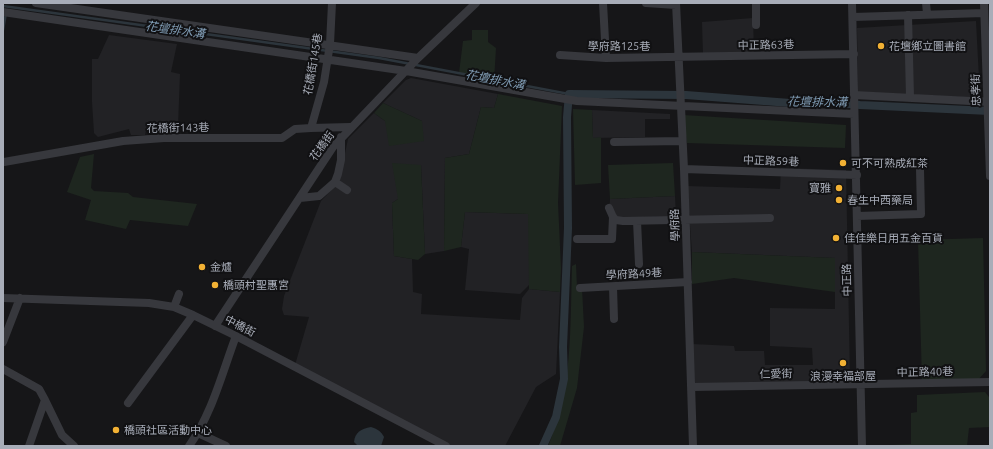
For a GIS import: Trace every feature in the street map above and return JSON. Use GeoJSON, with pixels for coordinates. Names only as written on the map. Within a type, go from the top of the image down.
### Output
{"type":"FeatureCollection","features":[{"type":"Feature","properties":{"kind":"street"},"geometry":{"type":"LineString","coordinates":[[36,3],[330,44],[418,58]]}},
{"type":"Feature","properties":{"kind":"street","name":"花橋街145巷"},"geometry":{"type":"LineString","coordinates":[[311,128],[324,82],[330,44],[332,3]]}},
{"type":"Feature","properties":{"kind":"street","name":"花橋街"},"geometry":{"type":"LineString","coordinates":[[215,326],[341,137],[418,58],[476,3]]}},
{"type":"Feature","properties":{"kind":"street"},"geometry":{"type":"LineString","coordinates":[[603,3],[606,58]]}},
{"type":"Feature","properties":{"kind":"street"},"geometry":{"type":"LineString","coordinates":[[646,3],[676,4]]}},
{"type":"Feature","properties":{"kind":"street"},"geometry":{"type":"LineString","coordinates":[[756,3],[756,25]]}},
{"type":"Feature","properties":{"kind":"street"},"geometry":{"type":"LineString","coordinates":[[852,3],[854,96],[910,97],[988,103]]}},
{"type":"Feature","properties":{"kind":"street"},"geometry":{"type":"LineString","coordinates":[[926,3],[927,14]]}},
{"type":"Feature","properties":{"kind":"street","name":"忠孝街"},"geometry":{"type":"LineString","coordinates":[[984,3],[990,176]]}},
{"type":"Feature","properties":{"kind":"street","name":"學府路"},"geometry":{"type":"LineString","coordinates":[[676,4],[686,220],[693,446]]}},
{"type":"Feature","properties":{"kind":"street"},"geometry":{"type":"LineString","coordinates":[[63,20],[65,6]]}},
{"type":"Feature","properties":{"kind":"street"},"geometry":{"type":"LineString","coordinates":[[3,12],[406,71],[577,101],[681,103],[854,114]]}},
{"type":"Feature","properties":{"kind":"street"},"geometry":{"type":"LineString","coordinates":[[853,18],[984,13]]}},
{"type":"Feature","properties":{"kind":"street"},"geometry":{"type":"LineString","coordinates":[[908,15],[910,97]]}},
{"type":"Feature","properties":{"kind":"street","name":"中正路63巷"},"geometry":{"type":"LineString","coordinates":[[679,57],[854,54]]}},
{"type":"Feature","properties":{"kind":"street","name":"學府路125巷"},"geometry":{"type":"LineString","coordinates":[[560,55],[606,58],[679,57]]}},
{"type":"Feature","properties":{"kind":"street","name":"中正路"},"geometry":{"type":"LineString","coordinates":[[854,96],[862,446]]}},
{"type":"Feature","properties":{"kind":"street","name":"花橋街143巷"},"geometry":{"type":"LineString","coordinates":[[4,162],[123,141],[164,138],[282,138],[295,129],[350,127]]}},
{"type":"Feature","properties":{"kind":"street"},"geometry":{"type":"LineString","coordinates":[[300,198],[319,196],[335,182],[341,160],[341,137]]}},
{"type":"Feature","properties":{"kind":"street"},"geometry":{"type":"LineString","coordinates":[[614,142],[682,141]]}},
{"type":"Feature","properties":{"kind":"street","name":"中正路59巷"},"geometry":{"type":"LineString","coordinates":[[684,169],[857,175]]}},
{"type":"Feature","properties":{"kind":"street"},"geometry":{"type":"LineString","coordinates":[[857,216],[921,214],[920,169]]}},
{"type":"Feature","properties":{"kind":"street"},"geometry":{"type":"LineString","coordinates":[[335,182],[347,190]]}},
{"type":"Feature","properties":{"kind":"street"},"geometry":{"type":"LineString","coordinates":[[577,239],[612,239],[613,217],[609,208]]}},
{"type":"Feature","properties":{"kind":"street"},"geometry":{"type":"LineString","coordinates":[[613,217],[616,220],[637,221],[770,218]]}},
{"type":"Feature","properties":{"kind":"street"},"geometry":{"type":"LineString","coordinates":[[637,221],[639,264]]}},
{"type":"Feature","properties":{"kind":"street","name":"學府路49巷"},"geometry":{"type":"LineString","coordinates":[[580,288],[688,282]]}},
{"type":"Feature","properties":{"kind":"street"},"geometry":{"type":"LineString","coordinates":[[613,286],[614,319]]}},
{"type":"Feature","properties":{"kind":"street"},"geometry":{"type":"LineString","coordinates":[[174,307],[179,294]]}},
{"type":"Feature","properties":{"kind":"street","name":"中橋街"},"geometry":{"type":"LineString","coordinates":[[3,298],[149,303],[174,307],[236,336],[446,446]]}},
{"type":"Feature","properties":{"kind":"street"},"geometry":{"type":"LineString","coordinates":[[3,342],[20,298]]}},
{"type":"Feature","properties":{"kind":"street"},"geometry":{"type":"LineString","coordinates":[[128,403],[193,315]]}},
{"type":"Feature","properties":{"kind":"street"},"geometry":{"type":"LineString","coordinates":[[189,446],[206,417],[236,336]]}},
{"type":"Feature","properties":{"kind":"street"},"geometry":{"type":"LineString","coordinates":[[3,369],[39,388],[62,435],[74,446]]}},
{"type":"Feature","properties":{"kind":"street","name":"中正路40巷"},"geometry":{"type":"LineString","coordinates":[[860,384],[990,382]]}},
{"type":"Feature","properties":{"kind":"street","name":"仁愛街"},"geometry":{"type":"LineString","coordinates":[[692,387],[860,384]]}},
{"type":"Feature","properties":{"kind":"street"},"geometry":{"type":"LineString","coordinates":[[29,446],[45,400]]}},
{"type":"Feature","properties":{"kind":"street"},"geometry":{"type":"LineString","coordinates":[[198,433],[226,446]]}},
{"type":"Feature","properties":{"kind":"shaded area"},"geometry":{"type":"Polygon","coordinates":[[[753,18],[754,53],[703,55],[702,22],[753,18]]]}},
{"type":"Feature","properties":{"kind":"shaded area"},"geometry":{"type":"Polygon","coordinates":[[[976,21],[980,98],[858,92],[857,28],[976,21]]]}},
{"type":"Feature","properties":{"kind":"shaded area"},"geometry":{"type":"Polygon","coordinates":[[[472,30],[488,30],[488,42],[496,48],[494,81],[459,73],[463,41],[472,40],[472,30]]]}},
{"type":"Feature","properties":{"kind":"shaded area"},"geometry":{"type":"Polygon","coordinates":[[[109,35],[177,44],[171,72],[180,74],[178,126],[147,126],[145,135],[131,135],[129,129],[98,137],[94,133],[92,59],[98,59],[109,35]]]}},
{"type":"Feature","properties":{"kind":"shaded area"},"geometry":{"type":"Polygon","coordinates":[[[411,78],[498,94],[494,108],[481,107],[469,154],[445,158],[444,251],[425,254],[421,165],[398,199],[392,203],[394,256],[412,259],[413,292],[422,294],[421,314],[520,320],[522,298],[529,289],[560,292],[556,374],[536,387],[505,446],[452,446],[295,365],[309,317],[284,315],[282,309],[284,296],[321,201],[339,182],[348,139],[374,113],[385,121],[422,121],[383,103],[406,80],[411,78]]]}},
{"type":"Feature","properties":{"kind":"shaded area"},"geometry":{"type":"Polygon","coordinates":[[[498,94],[562,106],[558,203],[561,268],[560,292],[529,289],[528,214],[465,212],[461,247],[444,251],[445,158],[469,154],[481,107],[494,108],[498,94]]]}},
{"type":"Feature","properties":{"kind":"shaded area"},"geometry":{"type":"Polygon","coordinates":[[[383,103],[422,121],[424,141],[389,146],[385,121],[374,113],[383,103]]]}},
{"type":"Feature","properties":{"kind":"shaded area"},"geometry":{"type":"Polygon","coordinates":[[[573,109],[592,110],[593,138],[601,137],[601,183],[575,185],[573,109]]]}},
{"type":"Feature","properties":{"kind":"shaded area"},"geometry":{"type":"Polygon","coordinates":[[[592,110],[670,114],[670,119],[645,119],[645,137],[593,138],[592,110]]]}},
{"type":"Feature","properties":{"kind":"shaded area"},"geometry":{"type":"Polygon","coordinates":[[[683,115],[846,125],[845,148],[687,143],[683,115]]]}},
{"type":"Feature","properties":{"kind":"shaded area"},"geometry":{"type":"Polygon","coordinates":[[[94,154],[91,188],[94,191],[128,193],[133,197],[197,204],[188,226],[130,220],[126,229],[85,220],[91,200],[67,192],[80,157],[94,154]]]}},
{"type":"Feature","properties":{"kind":"shaded area"},"geometry":{"type":"Polygon","coordinates":[[[392,163],[421,165],[425,254],[418,260],[394,256],[392,203],[398,199],[392,163]]]}},
{"type":"Feature","properties":{"kind":"shaded area"},"geometry":{"type":"Polygon","coordinates":[[[673,163],[675,196],[610,199],[608,165],[673,163]]]}},
{"type":"Feature","properties":{"kind":"shaded area"},"geometry":{"type":"Polygon","coordinates":[[[781,168],[846,170],[850,378],[841,384],[699,386],[694,382],[692,344],[734,346],[735,351],[764,351],[765,365],[813,365],[812,348],[770,346],[770,308],[835,309],[835,258],[692,252],[687,186],[780,189],[781,168]]]}},
{"type":"Feature","properties":{"kind":"shaded area"},"geometry":{"type":"Polygon","coordinates":[[[675,196],[676,216],[609,218],[610,199],[675,196]]]}},
{"type":"Feature","properties":{"kind":"shaded area"},"geometry":{"type":"Polygon","coordinates":[[[465,212],[529,214],[529,285],[520,294],[465,290],[469,249],[461,247],[465,212]]]}},
{"type":"Feature","properties":{"kind":"shaded area"},"geometry":{"type":"Polygon","coordinates":[[[983,238],[986,371],[978,380],[922,381],[918,240],[983,238]]]}},
{"type":"Feature","properties":{"kind":"shaded area"},"geometry":{"type":"Polygon","coordinates":[[[692,252],[835,258],[835,292],[734,278],[692,284],[692,252]]]}},
{"type":"Feature","properties":{"kind":"shaded area"},"geometry":{"type":"Polygon","coordinates":[[[576,264],[577,288],[582,288],[584,327],[577,388],[560,446],[548,446],[562,402],[566,380],[569,357],[572,266],[576,264]]]}},
{"type":"Feature","properties":{"kind":"shaded area"},"geometry":{"type":"Polygon","coordinates":[[[985,392],[989,397],[990,427],[969,428],[967,446],[868,446],[911,444],[911,413],[917,412],[917,395],[985,392]]]}},
{"type":"Feature","properties":{"kind":"shaded area"},"geometry":{"type":"Polygon","coordinates":[[[371,427],[382,433],[384,437],[381,446],[357,445],[354,442],[357,433],[371,427]]]}},
{"type":"Feature","properties":{"kind":"waterway","name":"花壇排水溝"},"geometry":{"type":"LineString","coordinates":[[3,6],[379,58],[569,94]]}},
{"type":"Feature","properties":{"kind":"waterway"},"geometry":{"type":"LineString","coordinates":[[3,30],[6,13]]}},
{"type":"Feature","properties":{"kind":"waterway","name":"花壇排水溝"},"geometry":{"type":"LineString","coordinates":[[543,446],[556,417],[564,379],[563,347],[568,228],[567,117],[569,94],[686,95],[790,103],[809,100],[860,105],[990,111]]}},
{"type":"Feature","properties":{"kind":"place","name":"花壇鄉立圖書館"},"geometry":{"type":"Point","coordinates":[881,46]}},
{"type":"Feature","properties":{"kind":"place","name":"可不可熟成紅茶"},"geometry":{"type":"Point","coordinates":[843,163]}},
{"type":"Feature","properties":{"kind":"place","name":"寶雅"},"geometry":{"type":"Point","coordinates":[839,188]}},
{"type":"Feature","properties":{"kind":"place","name":"春生中西藥局"},"geometry":{"type":"Point","coordinates":[839,200]}},
{"type":"Feature","properties":{"kind":"place","name":"佳佳樂日用五金百貨"},"geometry":{"type":"Point","coordinates":[836,238]}},
{"type":"Feature","properties":{"kind":"place","name":"金爐"},"geometry":{"type":"Point","coordinates":[202,267]}},
{"type":"Feature","properties":{"kind":"place","name":"橋頭村聖惠宮"},"geometry":{"type":"Point","coordinates":[215,285]}},
{"type":"Feature","properties":{"kind":"place","name":"浪漫幸福部屋"},"geometry":{"type":"Point","coordinates":[843,363]}},
{"type":"Feature","properties":{"kind":"place","name":"橋頭社區活動中心"},"geometry":{"type":"Point","coordinates":[116,430]}}]}
